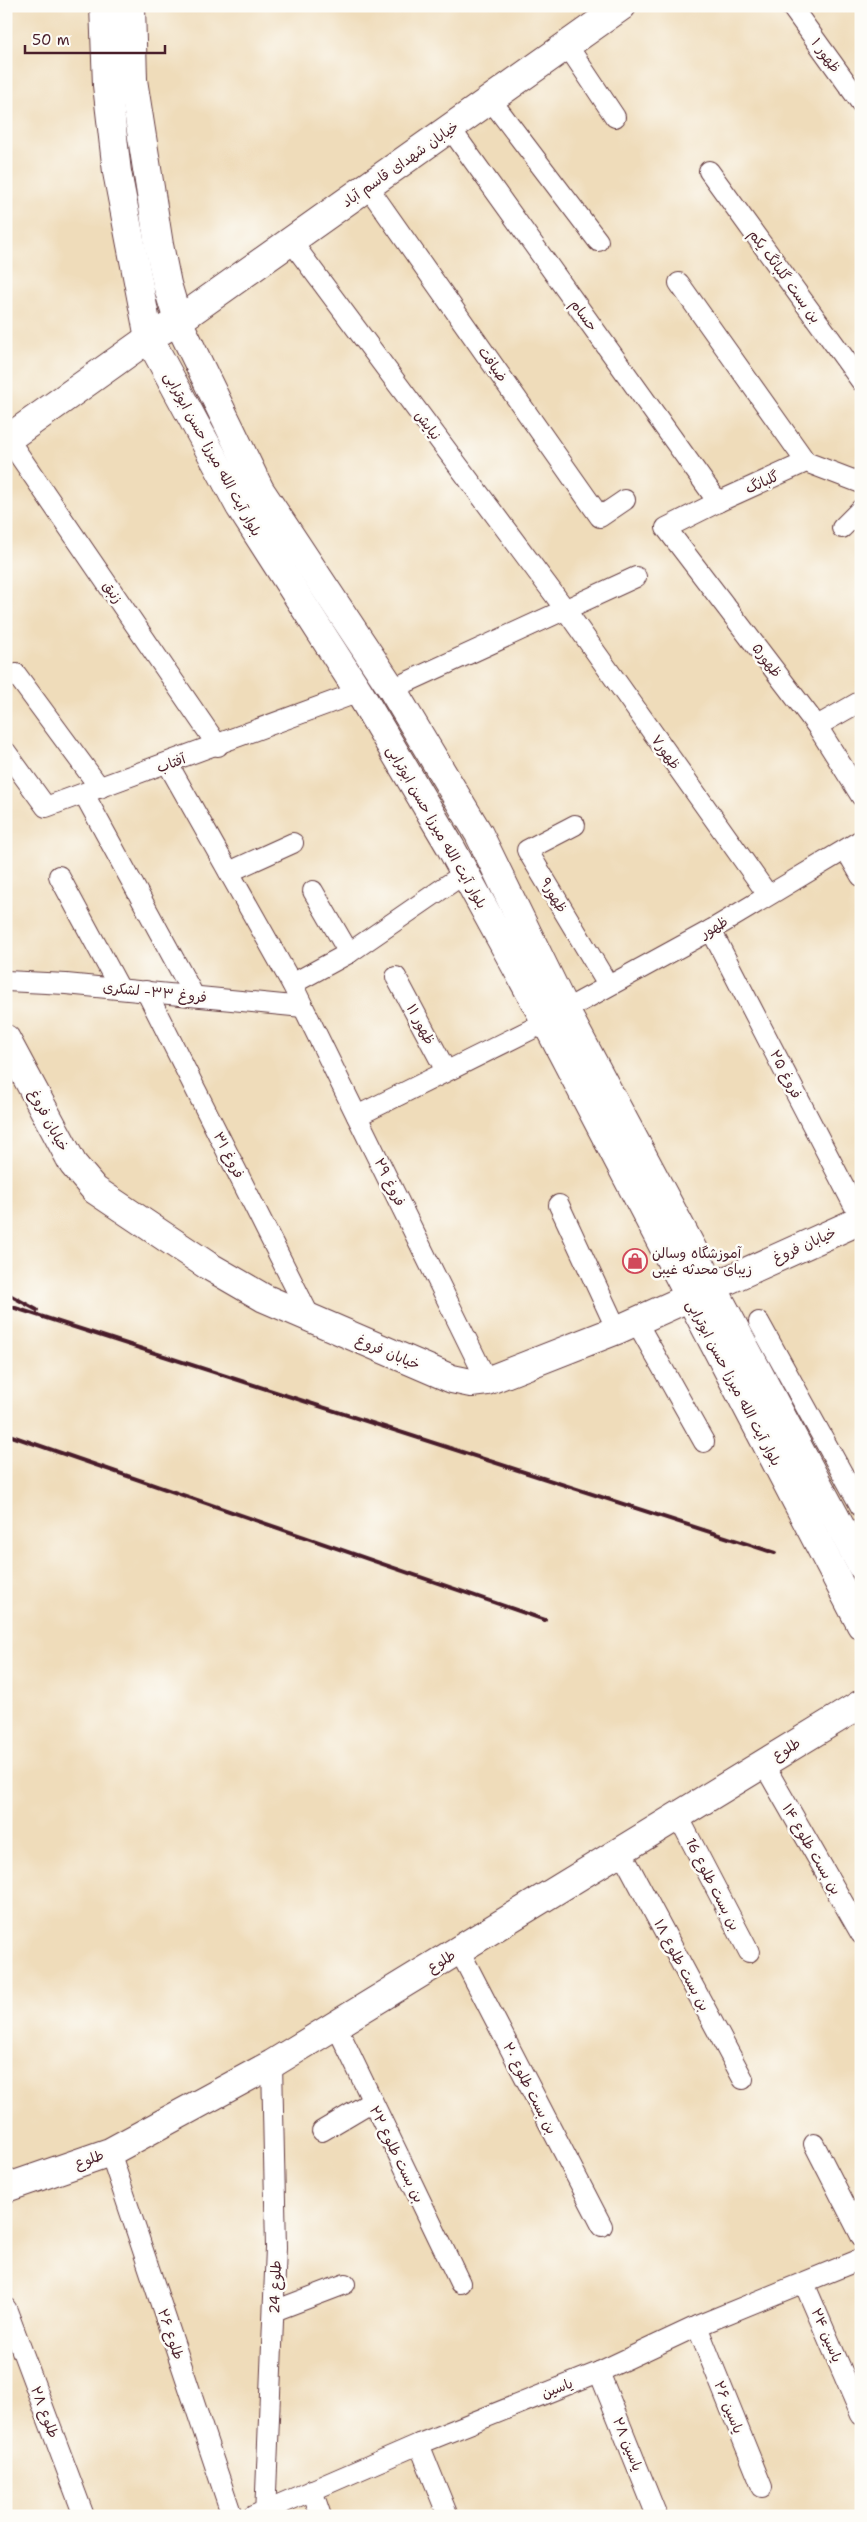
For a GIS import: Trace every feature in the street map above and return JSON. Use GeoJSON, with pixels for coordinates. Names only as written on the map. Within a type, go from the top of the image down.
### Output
{"type":"FeatureCollection","features":[{"type":"Feature","properties":{"kind":"main road","name":"بلوار آیت الله میرزا حسن ابوترابی"},"geometry":{"type":"LineString","coordinates":[[104,6],[108,85],[118,172],[149,338],[240,508],[359,692],[465,873],[555,1016],[700,1292],[861,1625]]}},
{"type":"Feature","properties":{"kind":"main road","name":"بلوار آیت الله میرزا حسن ابوترابی"},"geometry":{"type":"LineString","coordinates":[[131,6],[133,80],[166,284],[178,321],[260,490],[392,689],[479,834],[555,1016]]}},
{"type":"Feature","properties":{"kind":"main road","name":"خیابان شهدای قاسم آباد"},"geometry":{"type":"LineString","coordinates":[[149,338],[178,321],[622,6]]}},
{"type":"Feature","properties":{"kind":"main road"},"geometry":{"type":"LineString","coordinates":[[7,439],[149,338]]}},
{"type":"Feature","properties":{"kind":"main road","name":"خیابان فروغ"},"geometry":{"type":"LineString","coordinates":[[6,1039],[73,1164],[95,1190],[207,1265],[264,1298],[311,1320],[452,1379],[471,1383],[487,1381],[626,1326],[861,1219]]}},
{"type":"Feature","properties":{"kind":"main road","name":"بلوار آیت الله میرزا حسن ابوترابی"},"geometry":{"type":"LineString","coordinates":[[700,1292],[764,1386],[861,1565]]}},
{"type":"Feature","properties":{"kind":"main road","name":"طلوع"},"geometry":{"type":"LineString","coordinates":[[6,2188],[110,2152],[272,2064],[861,1704]]}},
{"type":"Feature","properties":{"kind":"street","name":"ظهور ۱"},"geometry":{"type":"LineString","coordinates":[[790,6],[861,103]]}},
{"type":"Feature","properties":{"kind":"street"},"geometry":{"type":"LineString","coordinates":[[567,45],[615,117]]}},
{"type":"Feature","properties":{"kind":"street"},"geometry":{"type":"LineString","coordinates":[[490,99],[598,241]]}},
{"type":"Feature","properties":{"kind":"street","name":"حسام"},"geometry":{"type":"LineString","coordinates":[[450,128],[718,502]]}},
{"type":"Feature","properties":{"kind":"street","name":"بن بست گلبانگ یکم"},"geometry":{"type":"LineString","coordinates":[[709,171],[861,381]]}},
{"type":"Feature","properties":{"kind":"street","name":"ضیافت"},"geometry":{"type":"LineString","coordinates":[[368,187],[600,517],[625,500]]}},
{"type":"Feature","properties":{"kind":"street","name":"نيايش"},"geometry":{"type":"LineString","coordinates":[[291,241],[565,609]]}},
{"type":"Feature","properties":{"kind":"street"},"geometry":{"type":"LineString","coordinates":[[679,283],[806,462],[861,483]]}},
{"type":"Feature","properties":{"kind":"street","name":"زنبق"},"geometry":{"type":"LineString","coordinates":[[7,439],[218,746]]}},
{"type":"Feature","properties":{"kind":"street","name":"گلبانگ"},"geometry":{"type":"LineString","coordinates":[[666,528],[806,462]]}},
{"type":"Feature","properties":{"kind":"street"},"geometry":{"type":"LineString","coordinates":[[842,528],[861,509]]}},
{"type":"Feature","properties":{"kind":"street","name":"ظهور۵"},"geometry":{"type":"LineString","coordinates":[[666,528],[818,726],[861,796]]}},
{"type":"Feature","properties":{"kind":"street"},"geometry":{"type":"LineString","coordinates":[[392,689],[636,578]]}},
{"type":"Feature","properties":{"kind":"street","name":"ظهور۷"},"geometry":{"type":"LineString","coordinates":[[565,609],[768,895]]}},
{"type":"Feature","properties":{"kind":"street"},"geometry":{"type":"LineString","coordinates":[[16,674],[92,791],[194,996]]}},
{"type":"Feature","properties":{"kind":"street","name":"آفتاب"},"geometry":{"type":"LineString","coordinates":[[6,752],[46,807],[218,746],[359,692]]}},
{"type":"Feature","properties":{"kind":"street"},"geometry":{"type":"LineString","coordinates":[[818,726],[861,702]]}},
{"type":"Feature","properties":{"kind":"street","name":"فروغ ۲۹"},"geometry":{"type":"LineString","coordinates":[[168,764],[292,984],[487,1381]]}},
{"type":"Feature","properties":{"kind":"street","name":"ظهور۹"},"geometry":{"type":"LineString","coordinates":[[575,825],[527,850],[608,985]]}},
{"type":"Feature","properties":{"kind":"street"},"geometry":{"type":"LineString","coordinates":[[229,872],[293,843]]}},
{"type":"Feature","properties":{"kind":"street"},"geometry":{"type":"LineString","coordinates":[[854,845],[861,876]]}},
{"type":"Feature","properties":{"kind":"street","name":"ظهور"},"geometry":{"type":"LineString","coordinates":[[357,1116],[555,1016],[608,985],[711,930],[854,845]]}},
{"type":"Feature","properties":{"kind":"street"},"geometry":{"type":"LineString","coordinates":[[292,984],[349,952],[465,873]]}},
{"type":"Feature","properties":{"kind":"street"},"geometry":{"type":"LineString","coordinates":[[59,876],[120,989]]}},
{"type":"Feature","properties":{"kind":"street"},"geometry":{"type":"LineString","coordinates":[[313,891],[349,952]]}},
{"type":"Feature","properties":{"kind":"street","name":"فروغ ۲۵"},"geometry":{"type":"LineString","coordinates":[[711,930],[861,1219]]}},
{"type":"Feature","properties":{"kind":"street","name":"ظهور ۱۱"},"geometry":{"type":"LineString","coordinates":[[396,977],[446,1071]]}},
{"type":"Feature","properties":{"kind":"street","name":"فروغ ۳۳- لشکری"},"geometry":{"type":"LineString","coordinates":[[6,981],[146,991],[303,1007]]}},
{"type":"Feature","properties":{"kind":"street","name":"فروغ ۳۱"},"geometry":{"type":"LineString","coordinates":[[146,991],[311,1320]]}},
{"type":"Feature","properties":{"kind":"street"},"geometry":{"type":"LineString","coordinates":[[559,1205],[626,1326],[704,1442]]}},
{"type":"Feature","properties":{"kind":"street"},"geometry":{"type":"LineString","coordinates":[[759,1322],[787,1373],[855,1483],[861,1507]]}},
{"type":"Feature","properties":{"kind":"street"},"geometry":{"type":"LineString","coordinates":[[764,1386],[787,1373]]}},
{"type":"Feature","properties":{"kind":"street","name":"بن بست طلوع ۱۴"},"geometry":{"type":"LineString","coordinates":[[763,1764],[861,1934]]}},
{"type":"Feature","properties":{"kind":"street","name":"بن بست طلوع 16"},"geometry":{"type":"LineString","coordinates":[[678,1816],[749,1952]]}},
{"type":"Feature","properties":{"kind":"street","name":"بن بست طلوع ۱۸"},"geometry":{"type":"LineString","coordinates":[[621,1851],[743,2079]]}},
{"type":"Feature","properties":{"kind":"street","name":"بن بست طلوع ۲۰"},"geometry":{"type":"LineString","coordinates":[[459,1950],[602,2226]]}},
{"type":"Feature","properties":{"kind":"street","name":"بن بست طلوع ۲۲"},"geometry":{"type":"LineString","coordinates":[[336,2025],[371,2102],[460,2283]]}},
{"type":"Feature","properties":{"kind":"street","name":"طلوع 24"},"geometry":{"type":"LineString","coordinates":[[261,2514],[274,2311],[276,2248],[272,2064]]}},
{"type":"Feature","properties":{"kind":"street"},"geometry":{"type":"LineString","coordinates":[[322,2131],[371,2102]]}},
{"type":"Feature","properties":{"kind":"street"},"geometry":{"type":"LineString","coordinates":[[814,2144],[861,2236]]}},
{"type":"Feature","properties":{"kind":"street","name":"طلوع ۲۶"},"geometry":{"type":"LineString","coordinates":[[110,2152],[232,2516]]}},
{"type":"Feature","properties":{"kind":"street","name":"یاسین"},"geometry":{"type":"LineString","coordinates":[[261,2514],[419,2444],[599,2372],[697,2326],[804,2284],[861,2259]]}},
{"type":"Feature","properties":{"kind":"street"},"geometry":{"type":"LineString","coordinates":[[274,2311],[345,2284]]}},
{"type":"Feature","properties":{"kind":"street","name":"یاسین ۲۴"},"geometry":{"type":"LineString","coordinates":[[804,2284],[861,2415]]}},
{"type":"Feature","properties":{"kind":"street","name":"طلوع ۲۸"},"geometry":{"type":"LineString","coordinates":[[6,2308],[84,2516]]}},
{"type":"Feature","properties":{"kind":"street","name":"یاسین ۲۶"},"geometry":{"type":"LineString","coordinates":[[697,2326],[762,2487]]}},
{"type":"Feature","properties":{"kind":"street","name":"یاسین ۲۸"},"geometry":{"type":"LineString","coordinates":[[599,2372],[657,2516]]}},
{"type":"Feature","properties":{"kind":"street"},"geometry":{"type":"LineString","coordinates":[[419,2444],[448,2516]]}},
{"type":"Feature","properties":{"kind":"street"},"geometry":{"type":"LineString","coordinates":[[312,2490],[321,2516]]}},
{"type":"Feature","properties":{"kind":"railway"},"geometry":{"type":"LineString","coordinates":[[6,1293],[37,1310]]}},
{"type":"Feature","properties":{"kind":"railway"},"geometry":{"type":"LineString","coordinates":[[6,1305],[775,1553]]}},
{"type":"Feature","properties":{"kind":"railway"},"geometry":{"type":"LineString","coordinates":[[6,1434],[545,1620]]}},
{"type":"Feature","properties":{"kind":"place","name":"آموزشگاه وسالن زیبای محدثه غیبی"},"geometry":{"type":"Point","coordinates":[635,1261]}}]}
